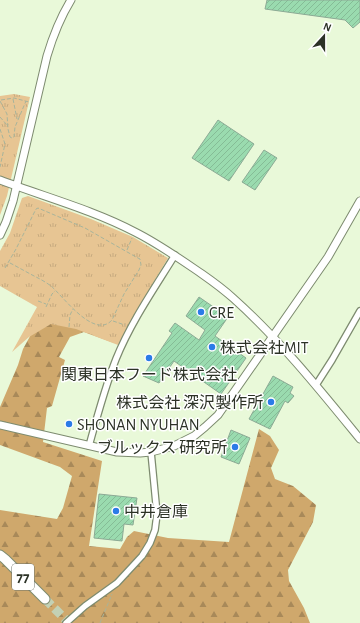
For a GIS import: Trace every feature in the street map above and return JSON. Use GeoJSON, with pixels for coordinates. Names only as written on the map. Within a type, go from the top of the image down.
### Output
{"type":"FeatureCollection","features":[{"type":"Feature","properties":{"kind":"main road","name":"77"},"geometry":{"type":"LineString","coordinates":[[0,555],[45,599]]}},
{"type":"Feature","properties":{"kind":"street"},"geometry":{"type":"LineString","coordinates":[[0,235],[11,208],[46,56],[63,13],[71,0]]}},
{"type":"Feature","properties":{"kind":"street"},"geometry":{"type":"LineString","coordinates":[[4,182],[91,213],[135,232],[175,255],[216,284],[233,297],[273,336],[316,385],[360,439]]}},
{"type":"Feature","properties":{"kind":"street"},"geometry":{"type":"LineString","coordinates":[[0,425],[117,452],[151,452],[174,446],[194,436],[218,415],[328,257],[360,201]]}},
{"type":"Feature","properties":{"kind":"street"},"geometry":{"type":"LineString","coordinates":[[89,446],[101,401],[117,358],[136,319],[175,255]]}},
{"type":"Feature","properties":{"kind":"street"},"geometry":{"type":"LineString","coordinates":[[316,385],[360,310]]}},
{"type":"Feature","properties":{"kind":"street"},"geometry":{"type":"LineString","coordinates":[[66,623],[85,606],[116,583],[142,556],[150,544],[155,530],[157,514],[151,452]]}},
{"type":"Feature","properties":{"kind":"path"},"geometry":{"type":"LineString","coordinates":[[13,98],[18,120]]}},
{"type":"Feature","properties":{"kind":"path"},"geometry":{"type":"LineString","coordinates":[[13,98],[26,101],[15,127],[14,137],[12,138],[10,137],[7,125],[7,114],[0,101],[13,98]]}},
{"type":"Feature","properties":{"kind":"path"},"geometry":{"type":"LineString","coordinates":[[0,117],[7,125]]}},
{"type":"Feature","properties":{"kind":"path"},"geometry":{"type":"LineString","coordinates":[[0,129],[5,144],[0,166]]}},
{"type":"Feature","properties":{"kind":"path"},"geometry":{"type":"LineString","coordinates":[[5,268],[8,262],[16,249],[36,209],[38,208],[85,228],[136,257],[140,260],[141,265],[124,294],[112,320],[102,326],[82,317],[51,285],[8,262]]}},
{"type":"Feature","properties":{"kind":"path"},"geometry":{"type":"LineString","coordinates":[[126,251],[135,232]]}},
{"type":"Feature","properties":{"kind":"path"},"geometry":{"type":"LineString","coordinates":[[38,301],[46,306],[52,294],[56,290]]}},
{"type":"Feature","properties":{"kind":"path"},"geometry":{"type":"LineString","coordinates":[[69,327],[70,315],[74,309]]}},
{"type":"Feature","properties":{"kind":"path"},"geometry":{"type":"LineString","coordinates":[[112,320],[131,328]]}},
{"type":"Feature","properties":{"kind":"path"},"geometry":{"type":"LineString","coordinates":[[100,623],[116,583]]}},
{"type":"Feature","properties":{"kind":"green space"},"geometry":{"type":"Polygon","coordinates":[[[14,94],[30,97],[7,196],[0,215],[0,96],[14,94]]]}},
{"type":"Feature","properties":{"kind":"green space"},"geometry":{"type":"Polygon","coordinates":[[[28,196],[91,219],[133,237],[168,258],[118,345],[76,329],[51,324],[29,337],[12,352],[37,307],[0,286],[0,251],[10,233],[22,198],[28,196]]]}},
{"type":"Feature","properties":{"kind":"green space"},"geometry":{"type":"Polygon","coordinates":[[[60,311],[114,343],[84,332],[70,337],[59,357],[65,360],[52,406],[47,408],[43,442],[102,461],[89,546],[120,549],[127,537],[134,531],[168,538],[229,542],[259,429],[270,436],[279,450],[271,468],[275,479],[293,486],[316,505],[313,522],[288,570],[289,581],[304,608],[310,623],[0,623],[0,510],[57,519],[63,508],[72,476],[60,467],[0,445],[0,407],[18,365],[23,349],[40,318],[60,311]]]}},
{"type":"Feature","properties":{"kind":"building"},"geometry":{"type":"Polygon","coordinates":[[[267,0],[360,0],[360,22],[353,28],[345,20],[265,9],[267,0]]]}},
{"type":"Feature","properties":{"kind":"building"},"geometry":{"type":"Polygon","coordinates":[[[218,120],[254,144],[229,181],[192,158],[218,120]]]}},
{"type":"Feature","properties":{"kind":"building"},"geometry":{"type":"Polygon","coordinates":[[[264,150],[277,158],[255,190],[242,182],[264,150]]]}},
{"type":"Feature","properties":{"kind":"building"},"geometry":{"type":"Polygon","coordinates":[[[199,297],[228,317],[215,336],[246,358],[221,394],[174,361],[159,383],[143,376],[172,333],[169,331],[175,323],[199,340],[205,330],[186,316],[199,297]]]}},
{"type":"Feature","properties":{"kind":"building","name":"株式会社 深沢製作所"},"geometry":{"type":"Polygon","coordinates":[[[273,376],[293,387],[290,393],[294,396],[288,403],[285,401],[270,429],[249,419],[273,376]]]}},
{"type":"Feature","properties":{"kind":"building","name":"ブルックス 研究所"},"geometry":{"type":"Polygon","coordinates":[[[231,430],[250,438],[239,464],[221,457],[231,430]]]}},
{"type":"Feature","properties":{"kind":"building","name":"中井倉庫"},"geometry":{"type":"Polygon","coordinates":[[[99,494],[137,498],[133,525],[124,524],[122,541],[94,538],[99,494]]]}},
{"type":"Feature","properties":{"kind":"tunnel"},"geometry":{"type":"LineString","coordinates":[[45,599],[69,623]]}},
{"type":"Feature","properties":{"kind":"place","name":"CRE"},"geometry":{"type":"Point","coordinates":[201,312]}},
{"type":"Feature","properties":{"kind":"place","name":"株式会社MIT"},"geometry":{"type":"Point","coordinates":[212,347]}},
{"type":"Feature","properties":{"kind":"place","name":"関東日本フード株式会社"},"geometry":{"type":"Point","coordinates":[149,358]}},
{"type":"Feature","properties":{"kind":"place","name":"株式会社 深沢製作所"},"geometry":{"type":"Point","coordinates":[271,402]}},
{"type":"Feature","properties":{"kind":"place","name":"SHONAN NYUHAN"},"geometry":{"type":"Point","coordinates":[69,424]}},
{"type":"Feature","properties":{"kind":"place","name":"ブルックス 研究所"},"geometry":{"type":"Point","coordinates":[235,447]}},
{"type":"Feature","properties":{"kind":"place","name":"中井倉庫"},"geometry":{"type":"Point","coordinates":[116,511]}}]}
